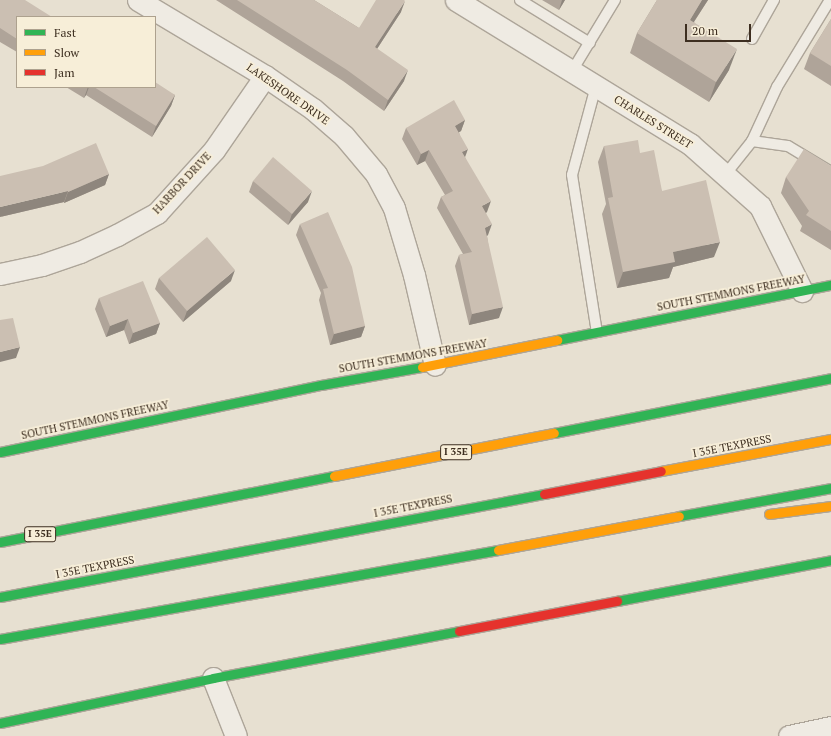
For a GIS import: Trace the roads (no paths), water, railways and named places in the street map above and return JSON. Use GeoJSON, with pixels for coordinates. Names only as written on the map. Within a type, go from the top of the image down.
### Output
{"type":"FeatureCollection","features":[{"type":"Feature","properties":{"kind":"main road","name":"SOUTH STEMMONS FREEWAY"},"geometry":{"type":"LineString","coordinates":[[0,452],[321,385],[436,365],[831,286]]}},
{"type":"Feature","properties":{"kind":"main road","name":"I 35E"},"geometry":{"type":"LineString","coordinates":[[0,542],[831,378]]}},
{"type":"Feature","properties":{"kind":"main road","name":"I 35E TEXPRESS"},"geometry":{"type":"LineString","coordinates":[[0,597],[831,439]]}},
{"type":"Feature","properties":{"kind":"main road"},"geometry":{"type":"LineString","coordinates":[[0,639],[527,545],[831,488]]}},
{"type":"Feature","properties":{"kind":"main road"},"geometry":{"type":"LineString","coordinates":[[761,515],[831,506]]}},
{"type":"Feature","properties":{"kind":"main road"},"geometry":{"type":"LineString","coordinates":[[527,545],[691,524]]}},
{"type":"Feature","properties":{"kind":"main road"},"geometry":{"type":"LineString","coordinates":[[0,538],[80,526]]}},
{"type":"Feature","properties":{"kind":"main road"},"geometry":{"type":"LineString","coordinates":[[0,723],[213,678],[831,560]]}},
{"type":"Feature","properties":{"kind":"street","name":"LAKESHORE DRIVE"},"geometry":{"type":"LineString","coordinates":[[138,0],[265,76],[313,110],[344,136],[376,174],[394,208],[414,275],[436,365]]}},
{"type":"Feature","properties":{"kind":"street","name":"CHARLES STREET"},"geometry":{"type":"LineString","coordinates":[[456,0],[690,144],[760,206],[802,291]]}},
{"type":"Feature","properties":{"kind":"street","name":"HARBOR DRIVE"},"geometry":{"type":"LineString","coordinates":[[0,274],[42,265],[80,252],[117,236],[157,213],[214,150],[265,76]]}},
{"type":"Feature","properties":{"kind":"street"},"geometry":{"type":"LineString","coordinates":[[213,678],[236,736]]}},
{"type":"Feature","properties":{"kind":"street"},"geometry":{"type":"LineString","coordinates":[[789,736],[831,727]]}},
{"type":"Feature","properties":{"kind":"lane"},"geometry":{"type":"LineString","coordinates":[[520,0],[590,43]]}},
{"type":"Feature","properties":{"kind":"lane"},"geometry":{"type":"LineString","coordinates":[[572,71],[615,0]]}},
{"type":"Feature","properties":{"kind":"lane"},"geometry":{"type":"LineString","coordinates":[[752,39],[774,0]]}},
{"type":"Feature","properties":{"kind":"lane"},"geometry":{"type":"LineString","coordinates":[[725,175],[752,141],[777,87],[830,0]]}},
{"type":"Feature","properties":{"kind":"lane"},"geometry":{"type":"LineString","coordinates":[[596,86],[572,174],[597,332]]}},
{"type":"Feature","properties":{"kind":"lane"},"geometry":{"type":"LineString","coordinates":[[752,141],[788,146],[831,172]]}}]}
